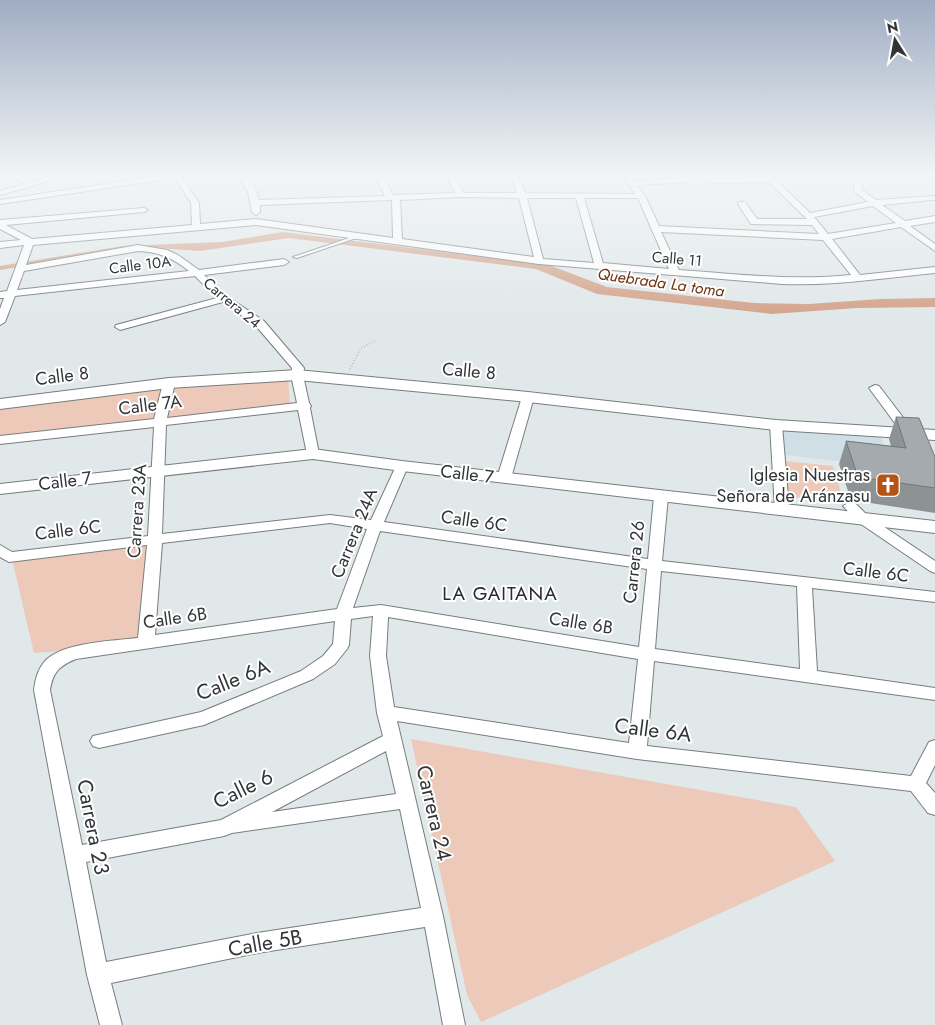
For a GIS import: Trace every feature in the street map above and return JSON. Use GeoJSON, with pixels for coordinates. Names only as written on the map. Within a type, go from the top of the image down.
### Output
{"type":"FeatureCollection","features":[{"type":"Feature","properties":{"kind":"main road","name":"Calle 8"},"geometry":{"type":"LineString","coordinates":[[0,398],[158,379],[298,371],[348,372],[528,388],[776,416],[935,428]]}},
{"type":"Feature","properties":{"kind":"main road","name":"Calle 8"},"geometry":{"type":"LineString","coordinates":[[0,404],[169,383],[298,371],[776,425],[935,435]]}},
{"type":"Feature","properties":{"kind":"main road","name":"Calle 7"},"geometry":{"type":"LineString","coordinates":[[313,450],[402,466],[506,474],[661,496],[781,504],[850,506],[935,518]]}},
{"type":"Feature","properties":{"kind":"main road","name":"Calle 7"},"geometry":{"type":"LineString","coordinates":[[0,481],[313,450],[506,474],[781,504],[863,519],[935,527]]}},
{"type":"Feature","properties":{"kind":"main road","name":"Calle 7"},"geometry":{"type":"LineString","coordinates":[[0,489],[159,466]]}},
{"type":"Feature","properties":{"kind":"street"},"geometry":{"type":"LineString","coordinates":[[0,224],[22,222]]}},
{"type":"Feature","properties":{"kind":"street"},"geometry":{"type":"LineString","coordinates":[[196,222],[196,227]]}},
{"type":"Feature","properties":{"kind":"street","name":"Calle 11"},"geometry":{"type":"LineString","coordinates":[[0,245],[256,222],[539,261],[782,281],[814,282],[859,279],[935,270]]}},
{"type":"Feature","properties":{"kind":"street"},"geometry":{"type":"LineString","coordinates":[[396,222],[398,242]]}},
{"type":"Feature","properties":{"kind":"street"},"geometry":{"type":"LineString","coordinates":[[529,222],[539,261]]}},
{"type":"Feature","properties":{"kind":"street"},"geometry":{"type":"LineString","coordinates":[[587,222],[599,265]]}},
{"type":"Feature","properties":{"kind":"street"},"geometry":{"type":"LineString","coordinates":[[654,222],[675,272]]}},
{"type":"Feature","properties":{"kind":"street"},"geometry":{"type":"LineString","coordinates":[[813,222],[859,279]]}},
{"type":"Feature","properties":{"kind":"street"},"geometry":{"type":"LineString","coordinates":[[657,229],[825,237],[913,222]]}},
{"type":"Feature","properties":{"kind":"street"},"geometry":{"type":"LineString","coordinates":[[904,223],[935,248]]}},
{"type":"Feature","properties":{"kind":"street"},"geometry":{"type":"LineString","coordinates":[[0,224],[30,242],[0,322]]}},
{"type":"Feature","properties":{"kind":"street","name":"Carrera 24"},"geometry":{"type":"LineString","coordinates":[[21,266],[146,248],[160,250],[175,256],[224,298],[254,318],[298,371],[313,450]]}},
{"type":"Feature","properties":{"kind":"street","name":"Calle 10A"},"geometry":{"type":"LineString","coordinates":[[0,295],[284,262]]}},
{"type":"Feature","properties":{"kind":"street"},"geometry":{"type":"LineString","coordinates":[[120,327],[224,298]]}},
{"type":"Feature","properties":{"kind":"street","name":"Carrera 23A"},"geometry":{"type":"LineString","coordinates":[[146,642],[155,538],[160,421],[169,383]]}},
{"type":"Feature","properties":{"kind":"street"},"geometry":{"type":"LineString","coordinates":[[875,388],[904,427]]}},
{"type":"Feature","properties":{"kind":"street"},"geometry":{"type":"LineString","coordinates":[[506,474],[528,397]]}},
{"type":"Feature","properties":{"kind":"street","name":"Calle 7A"},"geometry":{"type":"LineString","coordinates":[[0,440],[305,406]]}},
{"type":"Feature","properties":{"kind":"street"},"geometry":{"type":"LineString","coordinates":[[776,425],[780,458],[781,504]]}},
{"type":"Feature","properties":{"kind":"street","name":"Carrera 24A"},"geometry":{"type":"LineString","coordinates":[[343,614],[375,526],[402,466]]}},
{"type":"Feature","properties":{"kind":"street","name":"Carrera 26"},"geometry":{"type":"LineString","coordinates":[[637,752],[661,496]]}},
{"type":"Feature","properties":{"kind":"street"},"geometry":{"type":"LineString","coordinates":[[850,506],[863,519],[935,568]]}},
{"type":"Feature","properties":{"kind":"street","name":"Calle 6C"},"geometry":{"type":"LineString","coordinates":[[4,553],[330,519],[654,565],[935,597]]}},
{"type":"Feature","properties":{"kind":"street"},"geometry":{"type":"LineString","coordinates":[[804,582],[810,677]]}},
{"type":"Feature","properties":{"kind":"street","name":"Carrera 24"},"geometry":{"type":"LineString","coordinates":[[381,610],[378,656],[386,713],[433,916],[454,1025]]}},
{"type":"Feature","properties":{"kind":"street","name":"Calle 6B"},"geometry":{"type":"LineString","coordinates":[[73,653],[381,610],[645,654],[935,694]]}},
{"type":"Feature","properties":{"kind":"street","name":"Calle 6A"},"geometry":{"type":"LineString","coordinates":[[99,741],[204,718],[307,675],[329,660],[341,645],[343,614]]}},
{"type":"Feature","properties":{"kind":"street","name":"Carrera 23"},"geometry":{"type":"LineString","coordinates":[[73,653],[57,659],[50,665],[44,674],[42,690],[98,976],[112,1025]]}},
{"type":"Feature","properties":{"kind":"street","name":"Calle 6A"},"geometry":{"type":"LineString","coordinates":[[386,713],[637,752],[916,784]]}},
{"type":"Feature","properties":{"kind":"street","name":"Calle 6"},"geometry":{"type":"LineString","coordinates":[[74,855],[224,828],[392,739]]}},
{"type":"Feature","properties":{"kind":"street"},"geometry":{"type":"LineString","coordinates":[[935,747],[916,784],[935,807]]}},
{"type":"Feature","properties":{"kind":"street"},"geometry":{"type":"LineString","coordinates":[[224,828],[407,800]]}},
{"type":"Feature","properties":{"kind":"street","name":"Calle 5B"},"geometry":{"type":"LineString","coordinates":[[98,976],[256,943],[433,916]]}},
{"type":"Feature","properties":{"kind":"lane"},"geometry":{"type":"LineString","coordinates":[[295,257],[357,237]]}},
{"type":"Feature","properties":{"kind":"path"},"geometry":{"type":"LineString","coordinates":[[348,372],[361,348],[375,340]]}},
{"type":"Feature","properties":{"kind":"shaded area"},"geometry":{"type":"Polygon","coordinates":[[[283,232],[549,265],[607,287],[754,303],[809,304],[880,299],[935,298],[935,307],[857,308],[772,314],[597,294],[536,269],[289,238],[200,251],[141,247],[0,270],[0,266],[123,246],[222,242],[283,232]]]}},
{"type":"Feature","properties":{"kind":"shaded area"},"geometry":{"type":"Polygon","coordinates":[[[288,378],[290,404],[0,437],[0,407],[168,388],[288,378]]]}},
{"type":"Feature","properties":{"kind":"shaded area"},"geometry":{"type":"Polygon","coordinates":[[[782,428],[881,437],[893,467],[785,455],[782,428]]]}},
{"type":"Feature","properties":{"kind":"shaded area"},"geometry":{"type":"Polygon","coordinates":[[[784,461],[833,466],[844,503],[785,496],[784,461]]]}},
{"type":"Feature","properties":{"kind":"shaded area"},"geometry":{"type":"Polygon","coordinates":[[[152,542],[142,640],[74,650],[34,653],[12,559],[152,542]]]}},
{"type":"Feature","properties":{"kind":"shaded area"},"geometry":{"type":"Polygon","coordinates":[[[411,739],[796,807],[835,861],[481,1022],[467,995],[411,739]]]}},
{"type":"Feature","properties":{"kind":"building"},"geometry":{"type":"Polygon","coordinates":[[[896,417],[919,418],[935,457],[935,488],[858,477],[846,441],[906,448],[896,417]]]}},
{"type":"Feature","properties":{"kind":"place","name":"Iglesia Nuestras Señora de Aránzasu"},"geometry":{"type":"Point","coordinates":[888,485]}},
{"type":"Feature","properties":{"kind":"district","name":"LA GAITANA"},"geometry":{"type":"Point","coordinates":[500,593]}},
{"type":"Feature","properties":{"kind":"water label","name":"Quebrada La toma"},"geometry":{"type":"Point","coordinates":[661,282]}}]}
